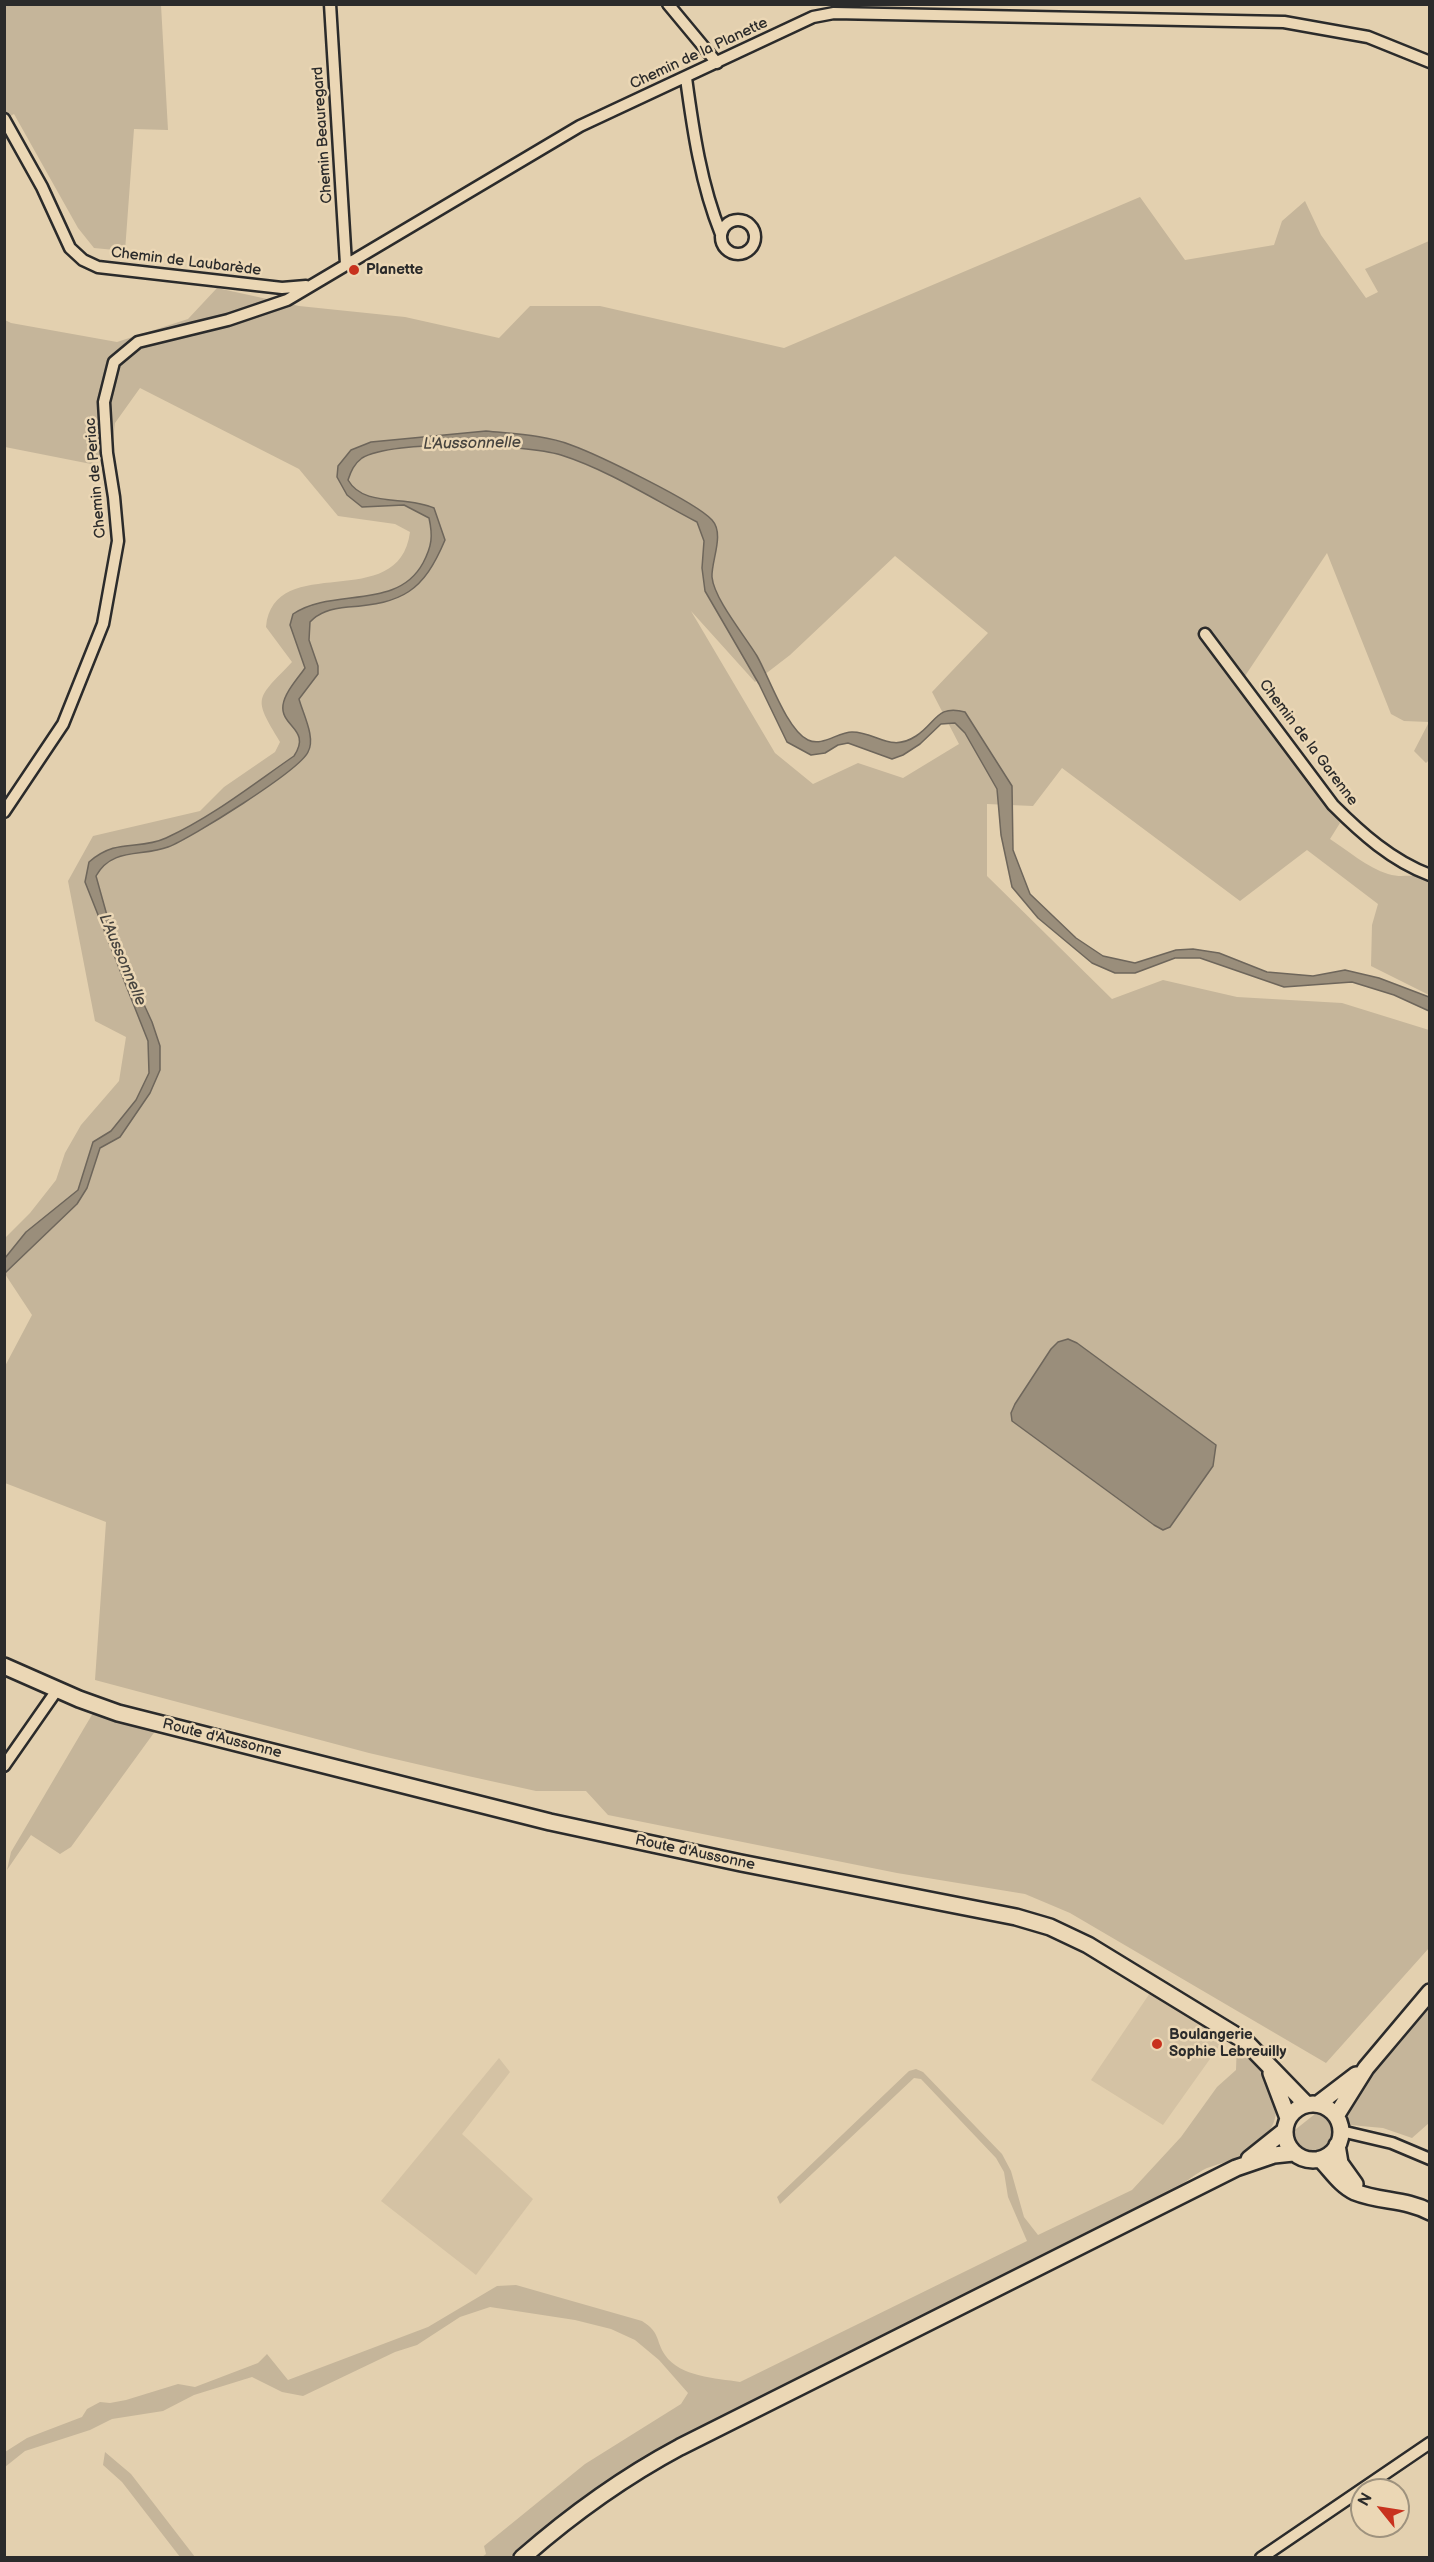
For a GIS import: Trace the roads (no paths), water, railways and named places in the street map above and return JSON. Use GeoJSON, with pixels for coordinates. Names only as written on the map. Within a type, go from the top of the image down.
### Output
{"type":"FeatureCollection","features":[{"type":"Feature","properties":{"kind":"main road","name":"Route d'Aussonne"},"geometry":{"type":"LineString","coordinates":[[4,1666],[97,1705],[550,1822],[741,1863],[1016,1917],[1050,1927],[1088,1945],[1205,2014],[1245,2041],[1312,2104]]}},
{"type":"Feature","properties":{"kind":"main road"},"geometry":{"type":"LineString","coordinates":[[1369,2196],[1344,2170],[1336,2116],[1366,2068],[1430,1992]]}},
{"type":"Feature","properties":{"kind":"main road","name":"Route d'Aussonne"},"geometry":{"type":"LineString","coordinates":[[1265,2059],[1286,2125]]}},
{"type":"Feature","properties":{"kind":"main road"},"geometry":{"type":"LineString","coordinates":[[1236,2168],[1286,2125],[1292,2112],[1312,2104],[1366,2068]]}},
{"type":"Feature","properties":{"kind":"main road"},"geometry":{"type":"LineString","coordinates":[[1312,2104],[1336,2116]]}},
{"type":"Feature","properties":{"kind":"main road"},"geometry":{"type":"LineString","coordinates":[[1286,2125],[1286,2143],[1293,2153]]}},
{"type":"Feature","properties":{"kind":"main road"},"geometry":{"type":"LineString","coordinates":[[522,2558],[582,2508],[639,2469],[680,2447],[1236,2168],[1274,2155],[1293,2153],[1311,2160],[1320,2159],[1339,2138]]}},
{"type":"Feature","properties":{"kind":"main road"},"geometry":{"type":"LineString","coordinates":[[1320,2159],[1346,2186],[1369,2196],[1403,2202],[1430,2212]]}},
{"type":"Feature","properties":{"kind":"street","name":"Chemin Beauregard"},"geometry":{"type":"LineString","coordinates":[[330,4],[346,264]]}},
{"type":"Feature","properties":{"kind":"street"},"geometry":{"type":"LineString","coordinates":[[668,4],[717,63]]}},
{"type":"Feature","properties":{"kind":"street","name":"Chemin de la Planette"},"geometry":{"type":"LineString","coordinates":[[307,286],[580,126],[686,78],[813,16],[833,9],[1284,22],[1368,37],[1430,62]]}},
{"type":"Feature","properties":{"kind":"street"},"geometry":{"type":"LineString","coordinates":[[686,78],[695,138],[712,212],[721,234]]}},
{"type":"Feature","properties":{"kind":"street","name":"Chemin de Laubarède"},"geometry":{"type":"LineString","coordinates":[[4,119],[42,188],[70,248],[83,260],[98,267],[282,288],[307,286]]}},
{"type":"Feature","properties":{"kind":"street","name":"Chemin de Periac"},"geometry":{"type":"LineString","coordinates":[[4,812],[63,724],[103,624],[118,541],[107,453],[104,402],[114,362],[138,342],[228,320],[287,300],[307,286]]}},
{"type":"Feature","properties":{"kind":"street","name":"Chemin de la Garenne"},"geometry":{"type":"LineString","coordinates":[[1206,634],[1333,805],[1358,829],[1409,867],[1430,875]]}},
{"type":"Feature","properties":{"kind":"street"},"geometry":{"type":"LineString","coordinates":[[4,1766],[57,1690]]}},
{"type":"Feature","properties":{"kind":"street"},"geometry":{"type":"LineString","coordinates":[[1339,2138],[1392,2143],[1430,2159]]}},
{"type":"Feature","properties":{"kind":"street"},"geometry":{"type":"LineString","coordinates":[[1261,2558],[1430,2443]]}},
{"type":"Feature","properties":{"kind":"water","name":"L'Aussonnelle"},"geometry":{"type":"Polygon","coordinates":[[[486,431],[540,437],[571,445],[667,491],[712,520],[716,526],[717,540],[712,577],[718,596],[757,656],[786,715],[800,734],[808,740],[819,742],[852,732],[899,743],[916,736],[942,713],[956,710],[965,712],[1012,786],[1013,850],[1030,894],[1076,938],[1103,956],[1135,963],[1176,950],[1193,949],[1219,953],[1267,972],[1313,976],[1345,970],[1379,978],[1429,997],[1429,1011],[1394,995],[1352,982],[1284,987],[1200,958],[1175,958],[1135,973],[1115,973],[1092,963],[1038,918],[1012,887],[1001,835],[997,789],[965,733],[955,723],[941,724],[920,744],[892,759],[848,743],[838,745],[825,753],[811,755],[787,742],[759,684],[705,591],[702,568],[704,541],[697,522],[579,461],[544,451],[460,445],[401,448],[378,452],[359,460],[348,480],[355,489],[375,498],[423,504],[434,508],[445,540],[437,558],[419,583],[409,592],[383,602],[328,611],[310,622],[309,640],[318,666],[318,674],[299,699],[311,740],[308,752],[300,761],[266,788],[198,831],[168,847],[119,857],[110,861],[96,876],[113,937],[152,1022],[160,1046],[160,1070],[150,1093],[120,1137],[100,1148],[87,1188],[77,1204],[5,1273],[5,1258],[26,1232],[78,1190],[93,1142],[111,1131],[136,1100],[149,1073],[148,1041],[85,882],[89,862],[109,850],[156,842],[183,830],[294,756],[299,747],[298,734],[286,718],[283,705],[289,690],[305,668],[290,625],[293,614],[327,601],[381,593],[397,587],[412,578],[423,563],[431,541],[429,518],[404,505],[362,507],[347,495],[337,477],[338,466],[351,450],[371,442],[486,431]]]}},
{"type":"Feature","properties":{"kind":"water"},"geometry":{"type":"Polygon","coordinates":[[[1068,1339],[1077,1343],[1216,1445],[1213,1466],[1170,1527],[1163,1530],[1154,1525],[1012,1421],[1011,1413],[1015,1404],[1051,1349],[1058,1342],[1068,1339]]]}},
{"type":"Feature","properties":{"kind":"place","name":"Planette"},"geometry":{"type":"Point","coordinates":[354,270]}},
{"type":"Feature","properties":{"kind":"place","name":"Boulangerie Sophie Lebreuilly"},"geometry":{"type":"Point","coordinates":[1157,2044]}}]}
